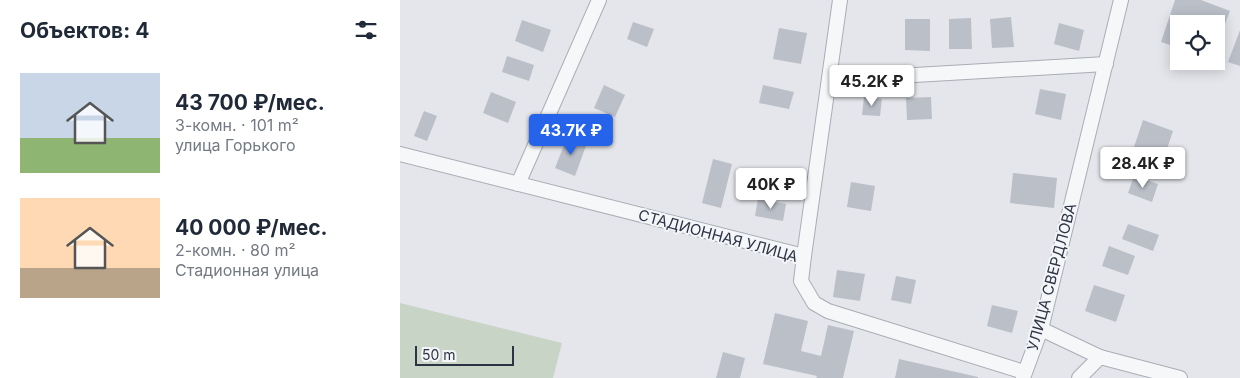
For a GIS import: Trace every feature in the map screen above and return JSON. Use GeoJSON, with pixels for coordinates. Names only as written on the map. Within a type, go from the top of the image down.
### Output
{"type":"FeatureCollection","features":[{"type":"Feature","properties":{"kind":"street"},"geometry":{"type":"LineString","coordinates":[[518,184],[599,0]]}},
{"type":"Feature","properties":{"kind":"street"},"geometry":{"type":"LineString","coordinates":[[804,256],[840,0]]}},
{"type":"Feature","properties":{"kind":"street","name":"УЛИЦА СВЕРДЛОВА"},"geometry":{"type":"LineString","coordinates":[[1024,375],[1041,330],[1122,0]]}},
{"type":"Feature","properties":{"kind":"street"},"geometry":{"type":"LineString","coordinates":[[829,80],[1106,64]]}},
{"type":"Feature","properties":{"kind":"street","name":"СТАДИОННАЯ УЛИЦА"},"geometry":{"type":"LineString","coordinates":[[400,154],[804,256],[802,281],[814,303],[828,311],[1024,375]]}},
{"type":"Feature","properties":{"kind":"street"},"geometry":{"type":"LineString","coordinates":[[1041,330],[1100,358],[1180,378]]}},
{"type":"Feature","properties":{"kind":"street"},"geometry":{"type":"LineString","coordinates":[[1080,378],[1100,358]]}},
{"type":"Feature","properties":{"kind":"green space"},"geometry":{"type":"Polygon","coordinates":[[[400,303],[562,343],[553,378],[400,378],[400,303]]]}},
{"type":"Feature","properties":{"kind":"building"},"geometry":{"type":"Polygon","coordinates":[[[1175,0],[1201,0],[1230,11],[1225,24],[1225,15],[1170,15],[1175,0]]]}},
{"type":"Feature","properties":{"kind":"building"},"geometry":{"type":"Polygon","coordinates":[[[1170,15],[1170,45],[1161,42],[1170,15]]]}},
{"type":"Feature","properties":{"kind":"building"},"geometry":{"type":"Polygon","coordinates":[[[1011,17],[1014,47],[992,48],[990,19],[1011,17]]]}},
{"type":"Feature","properties":{"kind":"building"},"geometry":{"type":"Polygon","coordinates":[[[971,18],[972,49],[949,49],[949,19],[971,18]]]}},
{"type":"Feature","properties":{"kind":"building"},"geometry":{"type":"Polygon","coordinates":[[[905,19],[930,19],[930,51],[905,50],[905,19]]]}},
{"type":"Feature","properties":{"kind":"building"},"geometry":{"type":"Polygon","coordinates":[[[522,20],[551,30],[543,52],[515,41],[522,20]]]}},
{"type":"Feature","properties":{"kind":"building"},"geometry":{"type":"Polygon","coordinates":[[[633,22],[654,29],[647,47],[627,39],[633,22]]]}},
{"type":"Feature","properties":{"kind":"building"},"geometry":{"type":"Polygon","coordinates":[[[1059,23],[1084,30],[1079,51],[1054,44],[1059,23]]]}},
{"type":"Feature","properties":{"kind":"building"},"geometry":{"type":"Polygon","coordinates":[[[779,28],[807,33],[801,64],[773,59],[779,28]]]}},
{"type":"Feature","properties":{"kind":"building"},"geometry":{"type":"Polygon","coordinates":[[[1240,30],[1240,66],[1228,62],[1240,30]]]}},
{"type":"Feature","properties":{"kind":"building"},"geometry":{"type":"Polygon","coordinates":[[[507,56],[534,65],[529,81],[502,72],[507,56]]]}},
{"type":"Feature","properties":{"kind":"building"},"geometry":{"type":"Polygon","coordinates":[[[604,85],[625,95],[615,117],[594,108],[604,85]]]}},
{"type":"Feature","properties":{"kind":"building"},"geometry":{"type":"Polygon","coordinates":[[[763,85],[794,92],[789,109],[759,103],[763,85]]]}},
{"type":"Feature","properties":{"kind":"building"},"geometry":{"type":"Polygon","coordinates":[[[1040,89],[1066,94],[1061,120],[1035,114],[1040,89]]]}},
{"type":"Feature","properties":{"kind":"building"},"geometry":{"type":"Polygon","coordinates":[[[491,92],[516,102],[508,123],[483,113],[491,92]]]}},
{"type":"Feature","properties":{"kind":"building"},"geometry":{"type":"Polygon","coordinates":[[[864,97],[882,99],[880,116],[862,115],[864,97]]]}},
{"type":"Feature","properties":{"kind":"building"},"geometry":{"type":"Polygon","coordinates":[[[931,97],[932,119],[907,120],[906,98],[931,97]]]}},
{"type":"Feature","properties":{"kind":"building"},"geometry":{"type":"Polygon","coordinates":[[[424,111],[437,116],[427,141],[414,136],[424,111]]]}},
{"type":"Feature","properties":{"kind":"building"},"geometry":{"type":"Polygon","coordinates":[[[1143,120],[1173,131],[1164,158],[1134,147],[1143,120]]]}},
{"type":"Feature","properties":{"kind":"building"},"geometry":{"type":"Polygon","coordinates":[[[568,135],[587,143],[575,176],[555,168],[568,135]]]}},
{"type":"Feature","properties":{"kind":"building"},"geometry":{"type":"Polygon","coordinates":[[[713,159],[732,164],[721,208],[702,203],[713,159]]]}},
{"type":"Feature","properties":{"kind":"building"},"geometry":{"type":"Polygon","coordinates":[[[1013,173],[1057,178],[1054,208],[1010,203],[1013,173]]]}},
{"type":"Feature","properties":{"kind":"building"},"geometry":{"type":"Polygon","coordinates":[[[1134,176],[1158,184],[1152,202],[1128,193],[1134,176]]]}},
{"type":"Feature","properties":{"kind":"building"},"geometry":{"type":"Polygon","coordinates":[[[851,182],[875,186],[871,211],[847,207],[851,182]]]}},
{"type":"Feature","properties":{"kind":"building"},"geometry":{"type":"Polygon","coordinates":[[[758,199],[786,204],[783,221],[755,216],[758,199]]]}},
{"type":"Feature","properties":{"kind":"building"},"geometry":{"type":"Polygon","coordinates":[[[1128,224],[1159,235],[1153,251],[1122,239],[1128,224]]]}},
{"type":"Feature","properties":{"kind":"building"},"geometry":{"type":"Polygon","coordinates":[[[1109,246],[1135,256],[1128,275],[1102,266],[1109,246]]]}},
{"type":"Feature","properties":{"kind":"building"},"geometry":{"type":"Polygon","coordinates":[[[837,270],[865,274],[860,301],[833,297],[837,270]]]}},
{"type":"Feature","properties":{"kind":"building"},"geometry":{"type":"Polygon","coordinates":[[[896,276],[916,280],[911,304],[891,300],[896,276]]]}},
{"type":"Feature","properties":{"kind":"building"},"geometry":{"type":"Polygon","coordinates":[[[1094,285],[1125,295],[1116,322],[1085,311],[1094,285]]]}},
{"type":"Feature","properties":{"kind":"building"},"geometry":{"type":"Polygon","coordinates":[[[992,305],[1018,311],[1012,333],[987,326],[992,305]]]}},
{"type":"Feature","properties":{"kind":"building"},"geometry":{"type":"Polygon","coordinates":[[[775,313],[808,321],[801,351],[821,356],[828,325],[854,331],[843,378],[816,378],[817,376],[763,364],[775,313]]]}},
{"type":"Feature","properties":{"kind":"building"},"geometry":{"type":"Polygon","coordinates":[[[723,352],[745,358],[740,378],[716,378],[723,352]]]}},
{"type":"Feature","properties":{"kind":"building"},"geometry":{"type":"Polygon","coordinates":[[[899,359],[978,377],[978,378],[895,378],[899,359]]]}}]}
